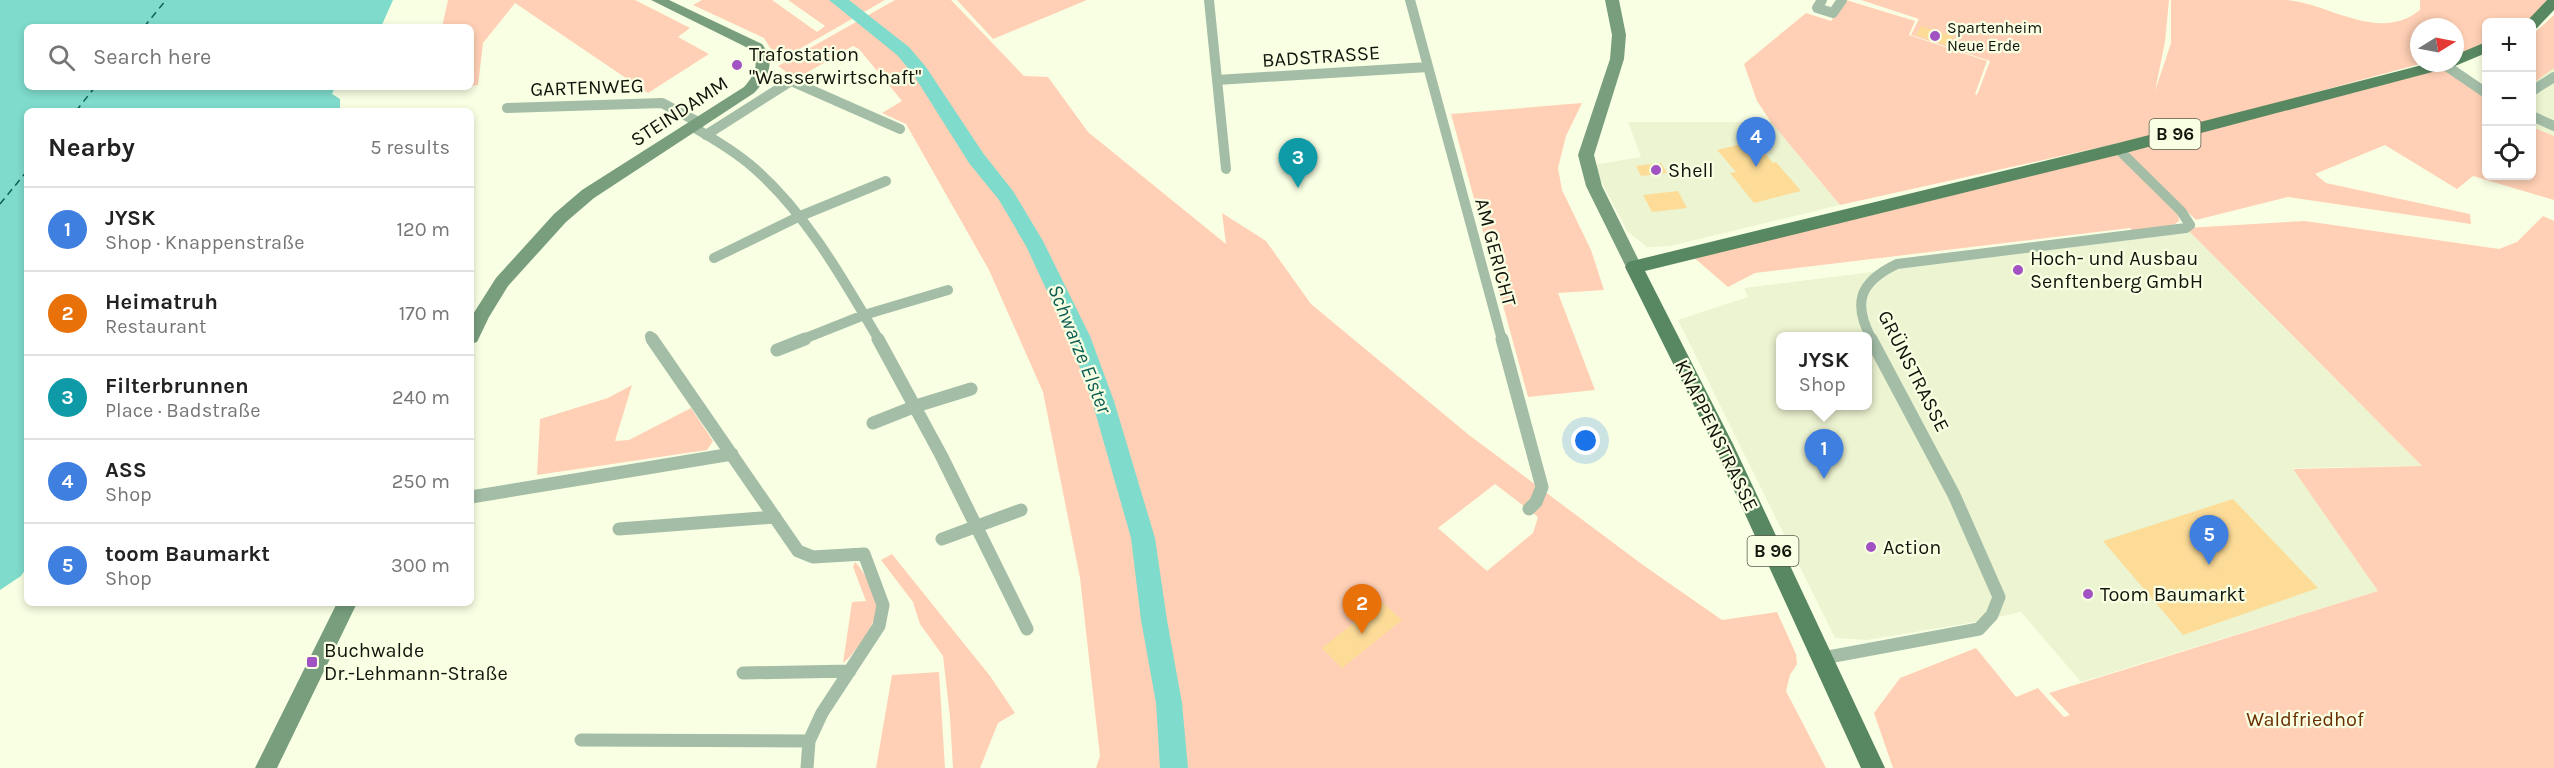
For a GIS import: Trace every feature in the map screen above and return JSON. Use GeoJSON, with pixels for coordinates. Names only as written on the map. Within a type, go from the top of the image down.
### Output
{"type":"FeatureCollection","features":[{"type":"Feature","properties":{"kind":"main road"},"geometry":{"type":"LineString","coordinates":[[2536,21],[2554,1]]}},
{"type":"Feature","properties":{"kind":"main road","name":"B 96"},"geometry":{"type":"LineString","coordinates":[[2464,57],[2482,50]]}},
{"type":"Feature","properties":{"kind":"main road","name":"B 96"},"geometry":{"type":"LineString","coordinates":[[1634,267],[2118,149],[2415,72]]}},
{"type":"Feature","properties":{"kind":"main road","name":"KNAPPENSTRASSE"},"geometry":{"type":"LineString","coordinates":[[1634,267],[1723,444],[1873,768]]}},
{"type":"Feature","properties":{"kind":"street","name":"STEINDAMM"},"geometry":{"type":"LineString","coordinates":[[474,330],[502,282],[560,218],[588,194],[700,128],[756,84],[763,69],[761,51],[742,38],[658,0]]}},
{"type":"Feature","properties":{"kind":"street"},"geometry":{"type":"LineString","coordinates":[[1209,0],[1226,169]]}},
{"type":"Feature","properties":{"kind":"street","name":"AM GERICHT"},"geometry":{"type":"LineString","coordinates":[[1410,0],[1542,487],[1536,502],[1529,509]]}},
{"type":"Feature","properties":{"kind":"street"},"geometry":{"type":"LineString","coordinates":[[1612,0],[1619,35],[1617,59],[1586,155],[1594,186],[1634,267]]}},
{"type":"Feature","properties":{"kind":"street"},"geometry":{"type":"LineString","coordinates":[[1822,0],[1817,8],[1833,13],[1842,0]]}},
{"type":"Feature","properties":{"kind":"street","name":"BADSTRASSE"},"geometry":{"type":"LineString","coordinates":[[1217,80],[1428,67]]}},
{"type":"Feature","properties":{"kind":"street"},"geometry":{"type":"LineString","coordinates":[[2461,72],[2482,89]]}},
{"type":"Feature","properties":{"kind":"street"},"geometry":{"type":"LineString","coordinates":[[2536,88],[2554,77]]}},
{"type":"Feature","properties":{"kind":"street"},"geometry":{"type":"LineString","coordinates":[[700,128],[791,81],[900,129]]}},
{"type":"Feature","properties":{"kind":"street","name":"GARTENWEG"},"geometry":{"type":"LineString","coordinates":[[507,108],[662,103],[755,169],[798,217],[864,315],[916,406],[1027,629]]}},
{"type":"Feature","properties":{"kind":"street"},"geometry":{"type":"LineString","coordinates":[[2536,119],[2554,126]]}},
{"type":"Feature","properties":{"kind":"street","name":"GRÜNSTRASSE"},"geometry":{"type":"LineString","coordinates":[[1867,332],[1859,307],[1860,297],[1864,288],[1880,271],[1897,264],[2186,228],[2190,225],[2181,211],[2118,149]]}},
{"type":"Feature","properties":{"kind":"street"},"geometry":{"type":"LineString","coordinates":[[714,258],[798,217],[886,180]]}},
{"type":"Feature","properties":{"kind":"street"},"geometry":{"type":"LineString","coordinates":[[777,350],[864,315],[948,290]]}},
{"type":"Feature","properties":{"kind":"street"},"geometry":{"type":"LineString","coordinates":[[650,336],[798,551],[813,557],[864,554],[883,605],[879,626],[822,714],[809,741],[807,768]]}},
{"type":"Feature","properties":{"kind":"street","name":"GRÜNSTRASSE"},"geometry":{"type":"LineString","coordinates":[[1823,658],[1979,629],[1996,611],[1999,597],[1954,495],[1872,341]]}},
{"type":"Feature","properties":{"kind":"street"},"geometry":{"type":"LineString","coordinates":[[873,423],[916,406],[971,389]]}},
{"type":"Feature","properties":{"kind":"street"},"geometry":{"type":"LineString","coordinates":[[474,496],[732,454]]}},
{"type":"Feature","properties":{"kind":"street"},"geometry":{"type":"LineString","coordinates":[[942,539],[1021,510]]}},
{"type":"Feature","properties":{"kind":"street"},"geometry":{"type":"LineString","coordinates":[[619,529],[775,517]]}},
{"type":"Feature","properties":{"kind":"street"},"geometry":{"type":"LineString","coordinates":[[266,768],[346,606]]}},
{"type":"Feature","properties":{"kind":"street"},"geometry":{"type":"LineString","coordinates":[[743,673],[850,670]]}},
{"type":"Feature","properties":{"kind":"street"},"geometry":{"type":"LineString","coordinates":[[581,740],[809,741]]}},
{"type":"Feature","properties":{"kind":"shaded area"},"geometry":{"type":"Polygon","coordinates":[[[2554,62],[2554,136],[2536,129],[2536,73],[2554,62]]]}},
{"type":"Feature","properties":{"kind":"shaded area"},"geometry":{"type":"Polygon","coordinates":[[[1628,122],[1771,122],[1840,205],[1670,246],[1647,247],[1627,231],[1593,165],[1641,157],[1628,122]]]}},
{"type":"Feature","properties":{"kind":"shaded area"},"geometry":{"type":"Polygon","coordinates":[[[2190,232],[2422,466],[2293,468],[2378,591],[2081,682],[2021,612],[1867,640],[1835,638],[1678,320],[1748,297],[1744,288],[2190,232]]]}},
{"type":"Feature","properties":{"kind":"green space"},"geometry":{"type":"Polygon","coordinates":[[[448,0],[635,0],[690,28],[678,37],[709,54],[648,93],[515,3],[483,43],[478,85],[474,86],[474,24],[443,24],[448,0]]]}},
{"type":"Feature","properties":{"kind":"green space"},"geometry":{"type":"Polygon","coordinates":[[[702,0],[772,0],[817,32],[825,26],[788,0],[885,0],[775,63],[772,51],[764,38],[693,5],[702,0]]]}},
{"type":"Feature","properties":{"kind":"green space"},"geometry":{"type":"Polygon","coordinates":[[[895,0],[951,0],[1024,76],[1048,77],[1088,132],[1226,244],[1222,213],[1266,241],[1311,304],[1469,435],[1643,565],[1722,620],[1777,612],[1796,654],[1797,664],[1790,675],[1786,691],[1826,768],[1096,768],[1100,756],[1080,578],[1043,392],[989,270],[906,124],[882,113],[902,101],[859,49],[853,46],[796,79],[778,66],[895,0]],[[1495,484],[1438,528],[1487,571],[1533,533],[1538,517],[1495,484]]]}},
{"type":"Feature","properties":{"kind":"green space"},"geometry":{"type":"Polygon","coordinates":[[[957,0],[1087,0],[993,39],[957,0]]]}},
{"type":"Feature","properties":{"kind":"green space"},"geometry":{"type":"Polygon","coordinates":[[[1846,0],[1915,21],[1909,35],[1987,61],[1975,94],[1977,95],[1990,61],[1911,35],[1919,19],[1861,0],[2169,0],[2165,42],[2155,91],[2171,43],[2171,0],[2287,0],[2354,19],[2388,23],[2404,19],[2420,10],[2420,0],[2547,0],[2531,18],[2482,18],[2482,47],[2464,52],[2464,18],[2410,18],[2410,67],[2178,130],[1840,205],[1771,122],[1757,101],[1744,64],[1806,13],[1831,21],[1846,0]]]}},
{"type":"Feature","properties":{"kind":"green space"},"geometry":{"type":"Polygon","coordinates":[[[2554,15],[2554,68],[2536,81],[2536,72],[2536,31],[2554,15]]]}},
{"type":"Feature","properties":{"kind":"green space"},"geometry":{"type":"Polygon","coordinates":[[[2430,72],[2452,72],[2482,91],[2482,179],[2473,176],[2457,189],[2385,145],[2315,174],[2326,183],[2470,214],[2471,224],[2288,197],[2196,220],[2124,151],[2430,72]]]}},
{"type":"Feature","properties":{"kind":"green space"},"geometry":{"type":"Polygon","coordinates":[[[1582,103],[1566,136],[1558,168],[1562,190],[1591,250],[1604,290],[1558,293],[1595,390],[1528,397],[1451,114],[1582,103]]]}},
{"type":"Feature","properties":{"kind":"green space"},"geometry":{"type":"Polygon","coordinates":[[[2536,129],[2554,136],[2554,200],[2486,180],[2536,180],[2536,129]]]}},
{"type":"Feature","properties":{"kind":"green space"},"geometry":{"type":"Polygon","coordinates":[[[2118,153],[2178,211],[2179,221],[2172,226],[2133,231],[2130,228],[1755,273],[1728,287],[1692,256],[2118,153]]]}},
{"type":"Feature","properties":{"kind":"green space","name":"Waldfriedhof"},"geometry":{"type":"Polygon","coordinates":[[[2543,216],[2554,221],[2554,768],[1893,768],[1874,713],[1900,678],[1976,648],[2016,697],[2038,688],[2064,717],[2070,715],[2049,693],[2378,591],[2293,469],[2422,466],[2186,228],[2305,221],[2499,249],[2517,242],[2543,216]]]}},
{"type":"Feature","properties":{"kind":"green space"},"geometry":{"type":"Polygon","coordinates":[[[632,385],[615,441],[629,440],[691,408],[713,441],[707,450],[537,475],[540,419],[608,398],[632,385]]]}},
{"type":"Feature","properties":{"kind":"green space"},"geometry":{"type":"Polygon","coordinates":[[[892,554],[990,676],[1015,713],[998,723],[980,768],[953,768],[943,656],[920,624],[913,602],[881,560],[892,554]]]}},
{"type":"Feature","properties":{"kind":"green space"},"geometry":{"type":"Polygon","coordinates":[[[855,562],[870,584],[877,608],[864,637],[843,663],[852,602],[866,601],[853,567],[855,562]]]}},
{"type":"Feature","properties":{"kind":"green space"},"geometry":{"type":"Polygon","coordinates":[[[939,672],[945,768],[876,768],[892,675],[939,672]]]}},
{"type":"Feature","properties":{"kind":"water"},"geometry":{"type":"Polygon","coordinates":[[[0,0],[393,0],[382,24],[24,24],[24,90],[334,90],[332,94],[340,99],[340,108],[24,108],[24,572],[0,590],[0,0]]]}},
{"type":"Feature","properties":{"kind":"building","name":"Spartenheim Neue Erde"},"geometry":{"type":"Polygon","coordinates":[[[1921,26],[1954,36],[1949,46],[1916,35],[1921,26]]]}},
{"type":"Feature","properties":{"kind":"building"},"geometry":{"type":"Polygon","coordinates":[[[1754,141],[1801,191],[1754,203],[1730,173],[1736,172],[1717,150],[1754,141]]]}},
{"type":"Feature","properties":{"kind":"building","name":"Shell"},"geometry":{"type":"Polygon","coordinates":[[[1661,163],[1667,173],[1641,176],[1636,166],[1661,163]]]}},
{"type":"Feature","properties":{"kind":"building","name":"Shell"},"geometry":{"type":"Polygon","coordinates":[[[1678,191],[1687,208],[1652,212],[1643,195],[1678,191]]]}},
{"type":"Feature","properties":{"kind":"building","name":"Toom Baumarkt"},"geometry":{"type":"Polygon","coordinates":[[[2233,499],[2318,588],[2183,635],[2103,541],[2233,499]]]}},
{"type":"Feature","properties":{"kind":"building"},"geometry":{"type":"Polygon","coordinates":[[[1381,601],[1402,620],[1342,668],[1322,648],[1381,601]]]}},
{"type":"Feature","properties":{"kind":"waterway","name":"Schwarze Elster"},"geometry":{"type":"LineString","coordinates":[[838,0],[903,51],[920,71],[976,158],[1006,196],[1036,246],[1079,336],[1103,401],[1143,538],[1154,620],[1169,703],[1174,768]]}},
{"type":"Feature","properties":{"kind":"ferry route"},"geometry":{"type":"LineString","coordinates":[[146,24],[166,0]]}},
{"type":"Feature","properties":{"kind":"ferry route"},"geometry":{"type":"LineString","coordinates":[[78,108],[93,90]]}},
{"type":"Feature","properties":{"kind":"ferry route"},"geometry":{"type":"LineString","coordinates":[[0,204],[24,175]]}},
{"type":"Feature","properties":{"kind":"place","name":"Spartenheim Neue Erde"},"geometry":{"type":"Point","coordinates":[1935,36]}},
{"type":"Feature","properties":{"kind":"place","name":"Trafostation \"Wasserwirtschaft\""},"geometry":{"type":"Point","coordinates":[737,65]}},
{"type":"Feature","properties":{"kind":"place","name":"ASS"},"geometry":{"type":"Point","coordinates":[1756,167]}},
{"type":"Feature","properties":{"kind":"place","name":"Shell"},"geometry":{"type":"Point","coordinates":[1656,170]}},
{"type":"Feature","properties":{"kind":"place","name":"Filterbrunnen"},"geometry":{"type":"Point","coordinates":[1298,188]}},
{"type":"Feature","properties":{"kind":"place","name":"Hoch- und Ausbau Senftenberg GmbH"},"geometry":{"type":"Point","coordinates":[2018,270]}},
{"type":"Feature","properties":{"kind":"place","name":"JYSK"},"geometry":{"type":"Point","coordinates":[1824,479]}},
{"type":"Feature","properties":{"kind":"place","name":"Action"},"geometry":{"type":"Point","coordinates":[1871,547]}},
{"type":"Feature","properties":{"kind":"place","name":"toom Baumarkt"},"geometry":{"type":"Point","coordinates":[2209,565]}},
{"type":"Feature","properties":{"kind":"place","name":"Toom Baumarkt"},"geometry":{"type":"Point","coordinates":[2088,594]}},
{"type":"Feature","properties":{"kind":"place","name":"Heimatruh"},"geometry":{"type":"Point","coordinates":[1362,634]}},
{"type":"Feature","properties":{"kind":"place","name":"Buchwalde Dr.-Lehmann-Straße"},"geometry":{"type":"Point","coordinates":[312,662]}}]}
